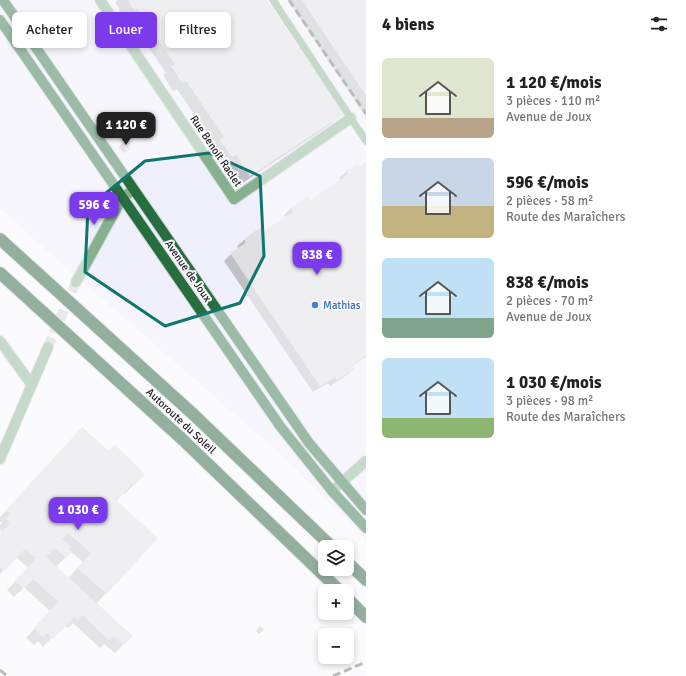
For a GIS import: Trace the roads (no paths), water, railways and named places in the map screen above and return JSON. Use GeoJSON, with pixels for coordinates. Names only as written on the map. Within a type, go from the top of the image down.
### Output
{"type":"FeatureCollection","features":[{"type":"Feature","properties":{"kind":"highway","name":"Autoroute du Soleil"},"geometry":{"type":"LineString","coordinates":[[0,239],[182,404],[325,540]]}},
{"type":"Feature","properties":{"kind":"highway","name":"Autoroute du Soleil"},"geometry":{"type":"LineString","coordinates":[[0,273],[188,445],[333,584]]}},
{"type":"Feature","properties":{"kind":"highway"},"geometry":{"type":"LineString","coordinates":[[354,569],[366,580]]}},
{"type":"Feature","properties":{"kind":"highway"},"geometry":{"type":"LineString","coordinates":[[354,605],[366,617]]}},
{"type":"Feature","properties":{"kind":"main road","name":"Avenue de Joux"},"geometry":{"type":"LineString","coordinates":[[3,0],[309,443],[366,510]]}},
{"type":"Feature","properties":{"kind":"main road","name":"Avenue de Joux"},"geometry":{"type":"LineString","coordinates":[[0,20],[280,426],[332,491],[366,528]]}},
{"type":"Feature","properties":{"kind":"main road"},"geometry":{"type":"LineString","coordinates":[[211,326],[223,319]]}},
{"type":"Feature","properties":{"kind":"street","name":"Rue Benoit Raclet"},"geometry":{"type":"LineString","coordinates":[[100,0],[234,199],[351,118]]}},
{"type":"Feature","properties":{"kind":"street"},"geometry":{"type":"LineString","coordinates":[[76,282],[122,198],[133,190]]}},
{"type":"Feature","properties":{"kind":"street"},"geometry":{"type":"LineString","coordinates":[[0,341],[32,385]]}},
{"type":"Feature","properties":{"kind":"street"},"geometry":{"type":"LineString","coordinates":[[0,459],[48,347]]}},
{"type":"Feature","properties":{"kind":"street"},"geometry":{"type":"LineString","coordinates":[[332,491],[366,461]]}},
{"type":"Feature","properties":{"kind":"lane"},"geometry":{"type":"LineString","coordinates":[[273,0],[366,142]]}},
{"type":"Feature","properties":{"kind":"tunnel"},"geometry":{"type":"LineString","coordinates":[[48,347],[76,282]]}},
{"type":"Feature","properties":{"kind":"railway"},"geometry":{"type":"LineString","coordinates":[[289,0],[366,114]]}},
{"type":"Feature","properties":{"kind":"railway"},"geometry":{"type":"LineString","coordinates":[[333,676],[366,662]]}},
{"type":"Feature","properties":{"kind":"railway"},"geometry":{"type":"LineString","coordinates":[[0,670],[7,676]]}},
{"type":"Feature","properties":{"kind":"place","name":"Mathias"},"geometry":{"type":"Point","coordinates":[315,305]}}]}
